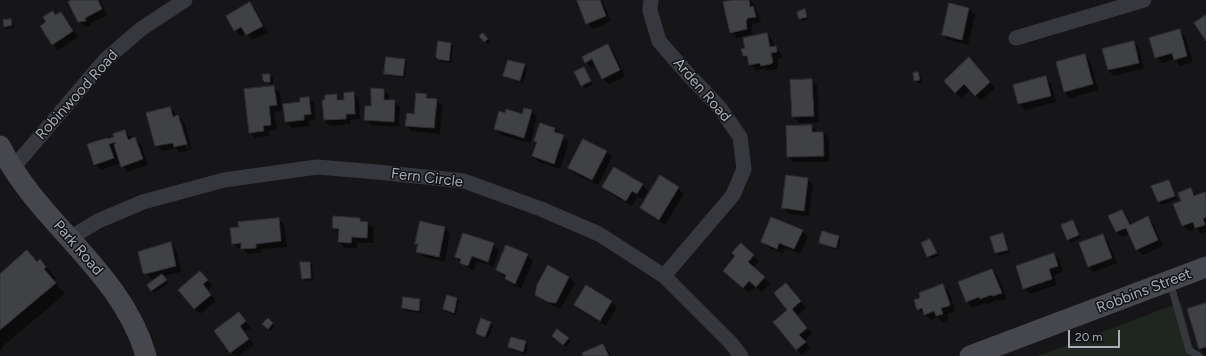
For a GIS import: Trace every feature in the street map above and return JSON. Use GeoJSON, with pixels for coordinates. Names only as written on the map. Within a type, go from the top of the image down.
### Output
{"type":"FeatureCollection","features":[{"type":"Feature","properties":{"kind":"main road","name":"Park Road"},"geometry":{"type":"LineString","coordinates":[[0,146],[13,168],[47,213],[70,238],[117,295],[134,324],[146,356]]}},
{"type":"Feature","properties":{"kind":"main road","name":"Robbins Street"},"geometry":{"type":"LineString","coordinates":[[970,356],[1170,282],[1206,267]]}},
{"type":"Feature","properties":{"kind":"street","name":"Robinwood Road"},"geometry":{"type":"LineString","coordinates":[[13,168],[105,60],[141,29],[185,0]]}},
{"type":"Feature","properties":{"kind":"street","name":"Arden Road"},"geometry":{"type":"LineString","coordinates":[[651,0],[650,11],[659,41],[720,108],[740,137],[744,169],[732,195],[664,276]]}},
{"type":"Feature","properties":{"kind":"street"},"geometry":{"type":"LineString","coordinates":[[1016,38],[1144,0]]}},
{"type":"Feature","properties":{"kind":"street","name":"Fern Circle"},"geometry":{"type":"LineString","coordinates":[[70,238],[98,221],[143,202],[224,180],[317,167],[464,181],[542,208],[599,234],[664,276],[731,343],[741,356]]}},
{"type":"Feature","properties":{"kind":"lane"},"geometry":{"type":"LineString","coordinates":[[1170,282],[1189,350],[1199,356]]}},
{"type":"Feature","properties":{"kind":"shaded area"},"geometry":{"type":"Polygon","coordinates":[[[1181,302],[1195,356],[1038,356],[1181,302]]]}},
{"type":"Feature","properties":{"kind":"building"},"geometry":{"type":"Polygon","coordinates":[[[71,0],[98,0],[102,9],[85,18],[86,21],[78,22],[68,2],[71,0]]]}},
{"type":"Feature","properties":{"kind":"building"},"geometry":{"type":"Polygon","coordinates":[[[577,0],[600,0],[606,16],[586,24],[577,0]]]}},
{"type":"Feature","properties":{"kind":"building"},"geometry":{"type":"Polygon","coordinates":[[[733,0],[749,0],[750,7],[753,6],[756,17],[748,18],[746,21],[747,29],[730,33],[723,2],[733,0]]]}},
{"type":"Feature","properties":{"kind":"building"},"geometry":{"type":"Polygon","coordinates":[[[250,2],[263,26],[246,35],[241,27],[234,31],[226,16],[250,2]]]}},
{"type":"Feature","properties":{"kind":"building"},"geometry":{"type":"Polygon","coordinates":[[[949,3],[969,8],[962,40],[942,35],[949,3]]]}},
{"type":"Feature","properties":{"kind":"building"},"geometry":{"type":"Polygon","coordinates":[[[805,9],[807,17],[799,19],[797,12],[805,9]]]}},
{"type":"Feature","properties":{"kind":"building"},"geometry":{"type":"Polygon","coordinates":[[[53,11],[55,15],[61,12],[73,31],[52,45],[40,26],[46,22],[43,17],[53,11]]]}},
{"type":"Feature","properties":{"kind":"building"},"geometry":{"type":"Polygon","coordinates":[[[1206,15],[1206,41],[1194,23],[1206,15]]]}},
{"type":"Feature","properties":{"kind":"building"},"geometry":{"type":"Polygon","coordinates":[[[11,19],[12,25],[4,27],[3,20],[11,19]]]}},
{"type":"Feature","properties":{"kind":"building"},"geometry":{"type":"Polygon","coordinates":[[[1180,29],[1187,56],[1174,60],[1172,53],[1155,58],[1149,38],[1180,29]]]}},
{"type":"Feature","properties":{"kind":"building"},"geometry":{"type":"Polygon","coordinates":[[[483,33],[488,39],[484,42],[479,36],[483,33]]]}},
{"type":"Feature","properties":{"kind":"building"},"geometry":{"type":"Polygon","coordinates":[[[767,33],[770,47],[776,46],[777,52],[771,53],[773,62],[771,64],[761,66],[760,63],[749,65],[747,56],[743,56],[741,49],[745,48],[743,38],[767,33]]]}},
{"type":"Feature","properties":{"kind":"building"},"geometry":{"type":"Polygon","coordinates":[[[438,41],[451,43],[449,61],[438,59],[436,57],[438,41]]]}},
{"type":"Feature","properties":{"kind":"building"},"geometry":{"type":"Polygon","coordinates":[[[1134,41],[1139,63],[1108,70],[1102,49],[1134,41]]]}},
{"type":"Feature","properties":{"kind":"building"},"geometry":{"type":"Polygon","coordinates":[[[608,44],[620,70],[602,79],[592,59],[585,63],[582,57],[608,44]]]}},
{"type":"Feature","properties":{"kind":"building"},"geometry":{"type":"Polygon","coordinates":[[[1085,54],[1093,84],[1064,92],[1056,62],[1085,54]]]}},
{"type":"Feature","properties":{"kind":"building"},"geometry":{"type":"Polygon","coordinates":[[[386,57],[405,59],[403,76],[384,74],[386,57]]]}},
{"type":"Feature","properties":{"kind":"building"},"geometry":{"type":"Polygon","coordinates":[[[969,57],[990,82],[975,96],[964,84],[955,93],[944,81],[969,57]]]}},
{"type":"Feature","properties":{"kind":"building"},"geometry":{"type":"Polygon","coordinates":[[[508,60],[525,64],[520,81],[503,76],[508,60]]]}},
{"type":"Feature","properties":{"kind":"building"},"geometry":{"type":"Polygon","coordinates":[[[584,67],[591,81],[581,86],[574,72],[584,67]]]}},
{"type":"Feature","properties":{"kind":"building"},"geometry":{"type":"Polygon","coordinates":[[[918,72],[920,80],[914,81],[913,73],[918,72]]]}},
{"type":"Feature","properties":{"kind":"building"},"geometry":{"type":"Polygon","coordinates":[[[263,74],[270,74],[270,82],[265,82],[263,80],[263,74]]]}},
{"type":"Feature","properties":{"kind":"building"},"geometry":{"type":"Polygon","coordinates":[[[1046,76],[1051,96],[1018,104],[1013,85],[1046,76]]]}},
{"type":"Feature","properties":{"kind":"building"},"geometry":{"type":"Polygon","coordinates":[[[812,79],[814,116],[792,117],[790,80],[812,79]]]}},
{"type":"Feature","properties":{"kind":"building"},"geometry":{"type":"Polygon","coordinates":[[[274,86],[277,105],[269,106],[271,125],[263,126],[264,131],[249,133],[244,89],[274,86]]]}},
{"type":"Feature","properties":{"kind":"building"},"geometry":{"type":"Polygon","coordinates":[[[371,88],[384,89],[384,100],[395,100],[394,122],[364,120],[365,106],[371,106],[371,88]]]}},
{"type":"Feature","properties":{"kind":"building"},"geometry":{"type":"Polygon","coordinates":[[[354,92],[355,114],[346,114],[346,119],[324,120],[322,100],[325,100],[325,95],[337,94],[337,100],[344,100],[344,93],[354,92]]]}},
{"type":"Feature","properties":{"kind":"building"},"geometry":{"type":"Polygon","coordinates":[[[416,93],[427,94],[426,98],[437,99],[434,128],[405,126],[407,113],[414,114],[416,93]]]}},
{"type":"Feature","properties":{"kind":"building"},"geometry":{"type":"Polygon","coordinates":[[[309,97],[311,114],[304,115],[304,120],[285,122],[283,104],[300,102],[300,98],[309,97]]]}},
{"type":"Feature","properties":{"kind":"building"},"geometry":{"type":"Polygon","coordinates":[[[170,107],[173,117],[178,115],[187,144],[174,147],[173,143],[155,146],[146,113],[170,107]]]}},
{"type":"Feature","properties":{"kind":"building"},"geometry":{"type":"Polygon","coordinates":[[[524,108],[532,110],[524,138],[494,129],[499,111],[505,113],[506,109],[522,114],[524,108]]]}},
{"type":"Feature","properties":{"kind":"building"},"geometry":{"type":"Polygon","coordinates":[[[540,123],[555,128],[554,132],[564,135],[554,164],[532,156],[537,142],[534,141],[540,123]]]}},
{"type":"Feature","properties":{"kind":"building"},"geometry":{"type":"Polygon","coordinates":[[[812,125],[812,132],[823,132],[824,156],[787,157],[786,126],[812,125]]]}},
{"type":"Feature","properties":{"kind":"building"},"geometry":{"type":"Polygon","coordinates":[[[125,130],[128,140],[135,137],[143,159],[121,167],[114,145],[116,142],[109,144],[114,158],[94,165],[87,144],[114,137],[113,134],[125,130]]]}},
{"type":"Feature","properties":{"kind":"building"},"geometry":{"type":"Polygon","coordinates":[[[583,139],[607,151],[592,180],[568,168],[583,139]]]}},
{"type":"Feature","properties":{"kind":"building"},"geometry":{"type":"Polygon","coordinates":[[[614,167],[643,184],[637,194],[632,191],[626,201],[602,187],[614,167]]]}},
{"type":"Feature","properties":{"kind":"building"},"geometry":{"type":"Polygon","coordinates":[[[660,175],[679,187],[659,220],[640,208],[660,175]]]}},
{"type":"Feature","properties":{"kind":"building"},"geometry":{"type":"Polygon","coordinates":[[[786,175],[808,178],[804,211],[782,208],[786,175]]]}},
{"type":"Feature","properties":{"kind":"building"},"geometry":{"type":"Polygon","coordinates":[[[1169,180],[1175,196],[1158,202],[1151,186],[1169,180]]]}},
{"type":"Feature","properties":{"kind":"building"},"geometry":{"type":"Polygon","coordinates":[[[1191,188],[1194,196],[1205,192],[1206,196],[1206,217],[1203,219],[1205,225],[1195,228],[1193,222],[1182,226],[1173,204],[1181,201],[1178,193],[1191,188]]]}},
{"type":"Feature","properties":{"kind":"building"},"geometry":{"type":"Polygon","coordinates":[[[1122,210],[1130,225],[1148,216],[1158,240],[1136,250],[1126,228],[1116,232],[1108,216],[1122,210]]]}},
{"type":"Feature","properties":{"kind":"building"},"geometry":{"type":"Polygon","coordinates":[[[333,216],[360,218],[360,221],[368,222],[367,238],[352,237],[351,243],[338,242],[339,229],[333,228],[333,216]]]}},
{"type":"Feature","properties":{"kind":"building"},"geometry":{"type":"Polygon","coordinates":[[[771,217],[803,230],[794,249],[779,243],[777,249],[761,242],[771,217]]]}},
{"type":"Feature","properties":{"kind":"building"},"geometry":{"type":"Polygon","coordinates":[[[279,218],[281,241],[256,244],[256,248],[241,249],[241,243],[232,244],[230,228],[239,227],[238,222],[279,218]]]}},
{"type":"Feature","properties":{"kind":"building"},"geometry":{"type":"Polygon","coordinates":[[[1073,220],[1079,235],[1067,240],[1061,225],[1073,220]]]}},
{"type":"Feature","properties":{"kind":"building"},"geometry":{"type":"Polygon","coordinates":[[[420,221],[445,227],[439,257],[416,252],[418,244],[415,244],[420,221]]]}},
{"type":"Feature","properties":{"kind":"building"},"geometry":{"type":"Polygon","coordinates":[[[822,231],[839,236],[836,248],[819,243],[822,231]]]}},
{"type":"Feature","properties":{"kind":"building"},"geometry":{"type":"Polygon","coordinates":[[[463,233],[494,243],[488,262],[472,256],[468,266],[460,263],[461,259],[455,257],[463,233]]]}},
{"type":"Feature","properties":{"kind":"building"},"geometry":{"type":"Polygon","coordinates":[[[1003,233],[1008,250],[995,253],[990,237],[1003,233]]]}},
{"type":"Feature","properties":{"kind":"building"},"geometry":{"type":"Polygon","coordinates":[[[1103,234],[1112,258],[1088,267],[1079,243],[1103,234]]]}},
{"type":"Feature","properties":{"kind":"building"},"geometry":{"type":"Polygon","coordinates":[[[930,239],[937,253],[927,257],[921,243],[930,239]]]}},
{"type":"Feature","properties":{"kind":"building"},"geometry":{"type":"Polygon","coordinates":[[[171,242],[176,266],[145,274],[143,273],[138,252],[171,242]]]}},
{"type":"Feature","properties":{"kind":"building"},"geometry":{"type":"Polygon","coordinates":[[[741,243],[754,255],[748,262],[765,277],[756,287],[749,281],[743,288],[723,271],[735,256],[732,253],[741,243]]]}},
{"type":"Feature","properties":{"kind":"building"},"geometry":{"type":"Polygon","coordinates":[[[506,245],[528,254],[515,284],[505,279],[506,275],[496,270],[506,245]]]}},
{"type":"Feature","properties":{"kind":"building"},"geometry":{"type":"Polygon","coordinates":[[[27,250],[37,262],[40,259],[46,267],[44,269],[56,283],[0,330],[0,274],[27,250]]]}},
{"type":"Feature","properties":{"kind":"building"},"geometry":{"type":"Polygon","coordinates":[[[1054,253],[1058,266],[1049,269],[1052,279],[1023,289],[1016,266],[1054,253]]]}},
{"type":"Feature","properties":{"kind":"building"},"geometry":{"type":"Polygon","coordinates":[[[300,262],[310,262],[311,278],[302,279],[300,262]]]}},
{"type":"Feature","properties":{"kind":"building"},"geometry":{"type":"Polygon","coordinates":[[[548,265],[569,277],[556,303],[548,302],[535,295],[537,285],[548,265]]]}},
{"type":"Feature","properties":{"kind":"building"},"geometry":{"type":"Polygon","coordinates":[[[992,269],[1002,293],[980,299],[979,297],[966,302],[958,282],[992,269]]]}},
{"type":"Feature","properties":{"kind":"building"},"geometry":{"type":"Polygon","coordinates":[[[200,271],[208,280],[203,284],[211,295],[194,309],[178,290],[200,271]]]}},
{"type":"Feature","properties":{"kind":"building"},"geometry":{"type":"Polygon","coordinates":[[[162,274],[167,280],[151,291],[147,285],[162,274]]]}},
{"type":"Feature","properties":{"kind":"building"},"geometry":{"type":"Polygon","coordinates":[[[786,283],[801,301],[792,309],[807,328],[799,335],[806,342],[796,350],[773,322],[787,310],[774,293],[786,283]]]}},
{"type":"Feature","properties":{"kind":"building"},"geometry":{"type":"Polygon","coordinates":[[[943,284],[950,304],[949,306],[941,308],[943,314],[936,316],[934,311],[924,315],[922,308],[917,310],[914,300],[920,298],[919,293],[943,284]]]}},
{"type":"Feature","properties":{"kind":"building"},"geometry":{"type":"Polygon","coordinates":[[[586,285],[612,301],[600,321],[574,305],[586,285]]]}},
{"type":"Feature","properties":{"kind":"building"},"geometry":{"type":"Polygon","coordinates":[[[447,295],[457,298],[454,313],[443,309],[447,295]]]}},
{"type":"Feature","properties":{"kind":"building"},"geometry":{"type":"Polygon","coordinates":[[[403,297],[420,299],[419,311],[402,308],[403,297]]]}},
{"type":"Feature","properties":{"kind":"building"},"geometry":{"type":"Polygon","coordinates":[[[1206,303],[1206,347],[1199,349],[1187,309],[1206,303]]]}},
{"type":"Feature","properties":{"kind":"building"},"geometry":{"type":"Polygon","coordinates":[[[239,312],[246,321],[240,326],[249,339],[230,353],[214,331],[239,312]]]}},
{"type":"Feature","properties":{"kind":"building"},"geometry":{"type":"Polygon","coordinates":[[[268,318],[273,323],[268,329],[262,324],[268,318]]]}},
{"type":"Feature","properties":{"kind":"building"},"geometry":{"type":"Polygon","coordinates":[[[481,318],[491,322],[485,337],[477,334],[476,332],[481,318]]]}},
{"type":"Feature","properties":{"kind":"building"},"geometry":{"type":"Polygon","coordinates":[[[557,329],[569,338],[563,345],[552,336],[557,329]]]}},
{"type":"Feature","properties":{"kind":"building"},"geometry":{"type":"Polygon","coordinates":[[[511,337],[526,341],[523,352],[508,347],[511,337]]]}},
{"type":"Feature","properties":{"kind":"building"},"geometry":{"type":"Polygon","coordinates":[[[603,344],[609,356],[583,356],[582,353],[603,344]]]}}]}
